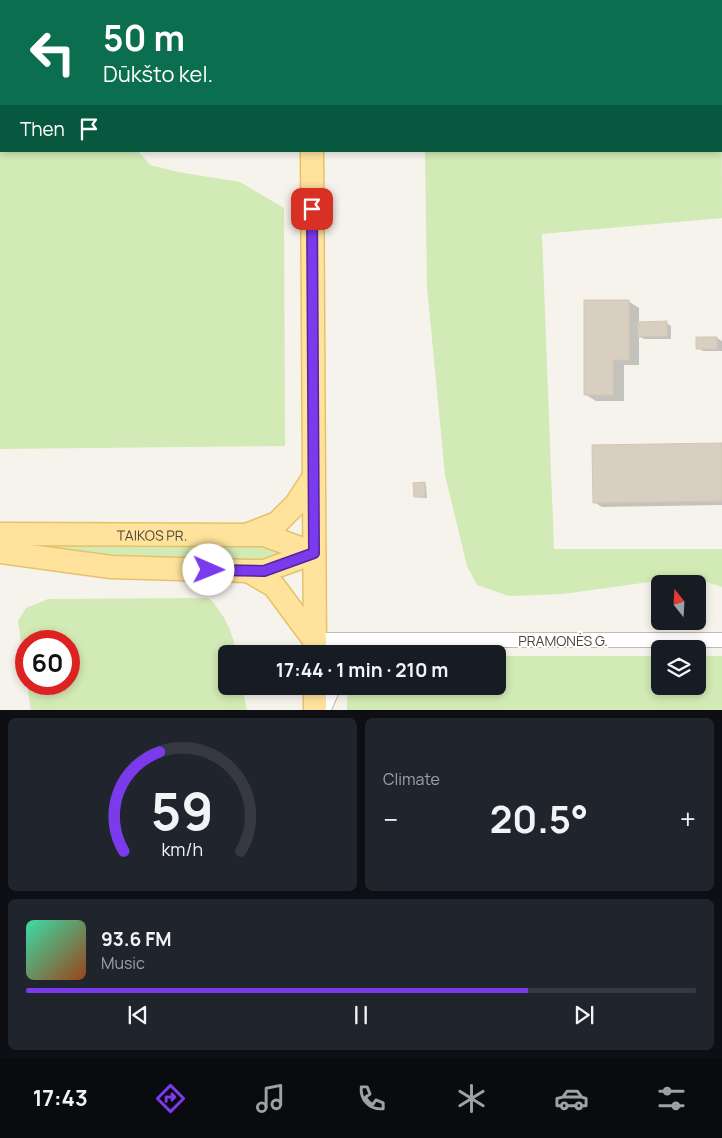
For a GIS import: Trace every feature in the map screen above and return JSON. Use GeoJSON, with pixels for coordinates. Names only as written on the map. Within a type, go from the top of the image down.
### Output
{"type":"FeatureCollection","features":[{"type":"Feature","properties":{"kind":"main road"},"geometry":{"type":"LineString","coordinates":[[312,152],[314,645]]}},
{"type":"Feature","properties":{"kind":"main road"},"geometry":{"type":"LineString","coordinates":[[248,535],[277,523],[296,504],[313,478]]}},
{"type":"Feature","properties":{"kind":"main road","name":"TAIKOS PR."},"geometry":{"type":"LineString","coordinates":[[0,534],[264,535],[314,553]]}},
{"type":"Feature","properties":{"kind":"main road"},"geometry":{"type":"LineString","coordinates":[[0,552],[111,567],[248,571],[264,571],[314,553]]}},
{"type":"Feature","properties":{"kind":"main road"},"geometry":{"type":"LineString","coordinates":[[248,571],[274,586],[313,645]]}},
{"type":"Feature","properties":{"kind":"main road"},"geometry":{"type":"LineString","coordinates":[[315,695],[315,710]]}},
{"type":"Feature","properties":{"kind":"street","name":"PRAMONĖS G."},"geometry":{"type":"LineString","coordinates":[[334,645],[384,640],[722,640]]}},
{"type":"Feature","properties":{"kind":"street"},"geometry":{"type":"LineString","coordinates":[[377,645],[384,640]]}},
{"type":"Feature","properties":{"kind":"street"},"geometry":{"type":"LineString","coordinates":[[323,710],[330,695]]}},
{"type":"Feature","properties":{"kind":"green space"},"geometry":{"type":"Polygon","coordinates":[[[0,152],[139,152],[150,165],[178,172],[240,182],[284,208],[285,446],[0,449],[0,152]]]}},
{"type":"Feature","properties":{"kind":"green space"},"geometry":{"type":"Polygon","coordinates":[[[425,152],[722,152],[722,218],[542,234],[554,549],[722,549],[722,587],[706,582],[706,575],[651,575],[651,582],[563,594],[509,596],[477,585],[467,566],[445,475],[427,287],[425,152]]]}},
{"type":"Feature","properties":{"kind":"green space"},"geometry":{"type":"Polygon","coordinates":[[[33,541],[258,543],[280,550],[281,553],[267,561],[99,557],[43,549],[33,541]]]}},
{"type":"Feature","properties":{"kind":"green space"},"geometry":{"type":"Polygon","coordinates":[[[209,598],[227,624],[235,645],[218,645],[218,695],[244,695],[247,710],[31,710],[29,695],[80,695],[80,630],[19,630],[18,621],[26,608],[48,599],[209,598]]]}},
{"type":"Feature","properties":{"kind":"green space"},"geometry":{"type":"Polygon","coordinates":[[[506,656],[651,656],[651,695],[706,695],[706,656],[722,656],[722,710],[347,710],[348,695],[506,695],[506,656]]]}},
{"type":"Feature","properties":{"kind":"building"},"geometry":{"type":"Polygon","coordinates":[[[584,300],[629,300],[629,360],[613,360],[613,395],[584,395],[584,300]]]}},
{"type":"Feature","properties":{"kind":"building"},"geometry":{"type":"Polygon","coordinates":[[[667,321],[667,336],[638,337],[638,322],[667,321]]]}},
{"type":"Feature","properties":{"kind":"building"},"geometry":{"type":"Polygon","coordinates":[[[696,337],[717,337],[717,349],[696,349],[696,337]]]}},
{"type":"Feature","properties":{"kind":"building"},"geometry":{"type":"Polygon","coordinates":[[[722,443],[722,501],[593,503],[592,445],[722,443]]]}},
{"type":"Feature","properties":{"kind":"building"},"geometry":{"type":"Polygon","coordinates":[[[425,482],[425,497],[414,497],[413,483],[425,482]]]}},
{"type":"Feature","properties":{"kind":"route"},"geometry":{"type":"LineString","coordinates":[[209,570],[264,571],[314,553],[312,209]]}}]}
